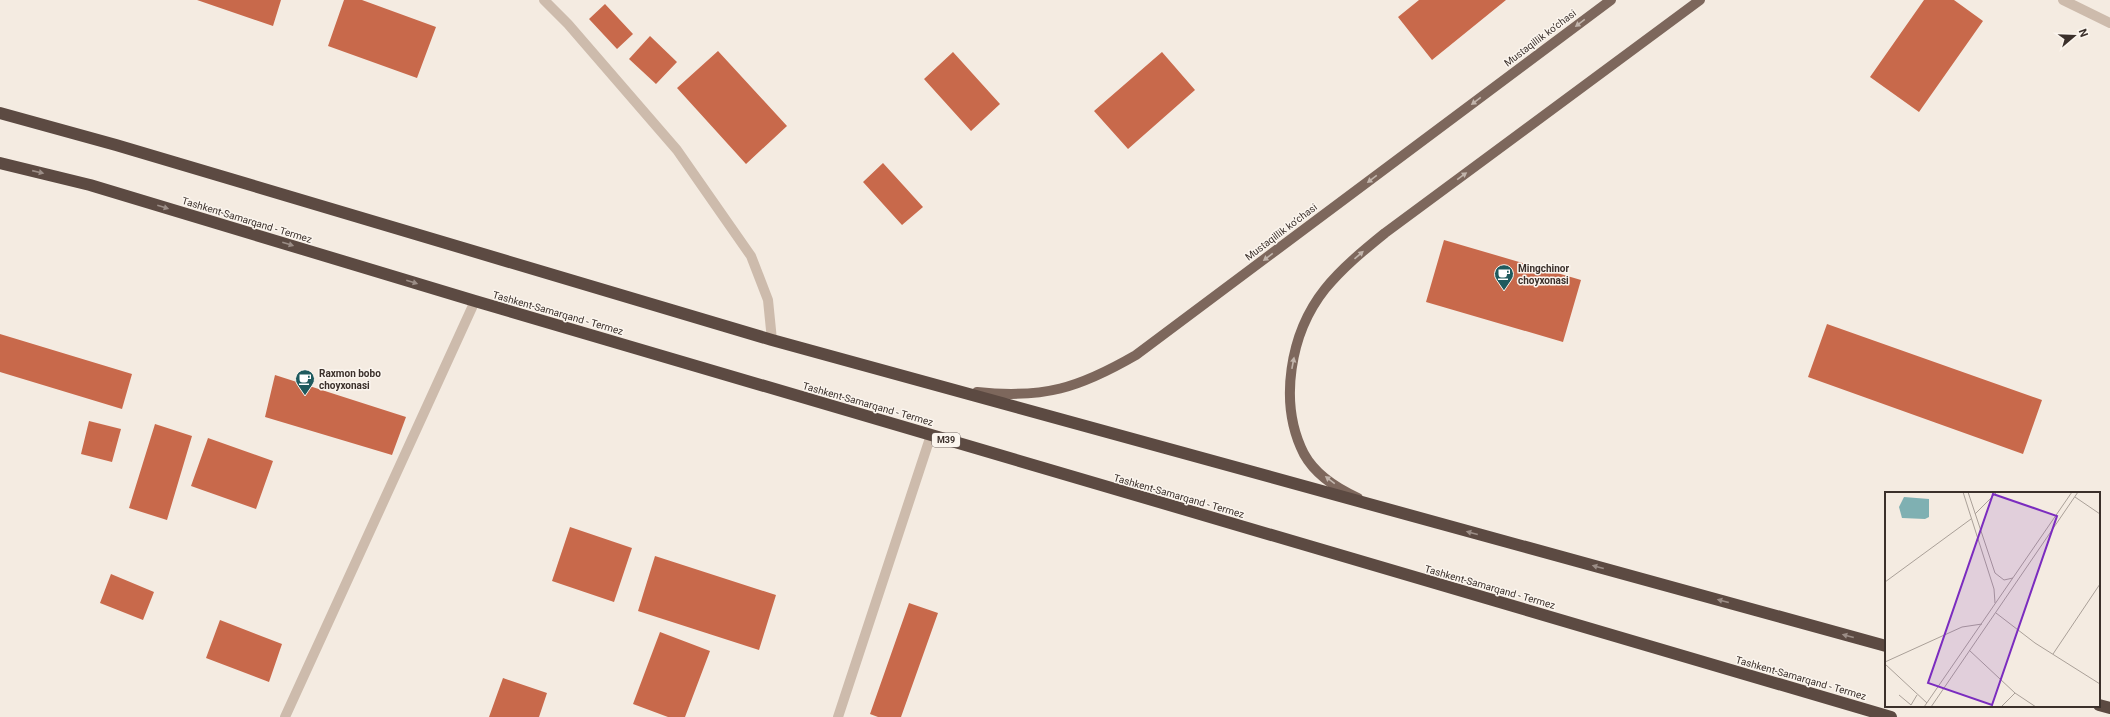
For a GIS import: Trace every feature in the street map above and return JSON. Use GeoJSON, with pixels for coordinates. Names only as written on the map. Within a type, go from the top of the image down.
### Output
{"type":"FeatureCollection","features":[{"type":"Feature","properties":{"kind":"highway"},"geometry":{"type":"LineString","coordinates":[[0,113],[116,145],[772,340],[1885,646]]}},
{"type":"Feature","properties":{"kind":"highway","name":"Tashkent-Samarqand - Termez"},"geometry":{"type":"LineString","coordinates":[[0,163],[90,185],[475,301],[1891,717]]}},
{"type":"Feature","properties":{"kind":"highway"},"geometry":{"type":"LineString","coordinates":[[2100,705],[2110,708]]}},
{"type":"Feature","properties":{"kind":"main road","name":"Mustaqillik ko’chasi"},"geometry":{"type":"LineString","coordinates":[[932,384],[963,391],[1024,394],[1053,392],[1110,370],[1160,338],[1611,0]]}},
{"type":"Feature","properties":{"kind":"main road"},"geometry":{"type":"LineString","coordinates":[[1376,506],[1350,493],[1317,471],[1305,455],[1296,434],[1291,387],[1292,365],[1304,326],[1325,289],[1354,260],[1385,233],[1700,0]]}},
{"type":"Feature","properties":{"kind":"street"},"geometry":{"type":"LineString","coordinates":[[544,0],[568,24],[677,150],[751,256],[768,300],[772,340]]}},
{"type":"Feature","properties":{"kind":"street"},"geometry":{"type":"LineString","coordinates":[[2063,0],[2110,23]]}},
{"type":"Feature","properties":{"kind":"street"},"geometry":{"type":"LineString","coordinates":[[285,717],[475,301]]}},
{"type":"Feature","properties":{"kind":"street"},"geometry":{"type":"LineString","coordinates":[[838,717],[931,435]]}},
{"type":"Feature","properties":{"kind":"building"},"geometry":{"type":"Polygon","coordinates":[[[197,0],[281,0],[273,26],[197,0]]]}},
{"type":"Feature","properties":{"kind":"building"},"geometry":{"type":"Polygon","coordinates":[[[344,0],[362,0],[436,27],[417,78],[328,46],[344,0]]]}},
{"type":"Feature","properties":{"kind":"building"},"geometry":{"type":"Polygon","coordinates":[[[1419,0],[1506,0],[1432,60],[1398,17],[1419,0]]]}},
{"type":"Feature","properties":{"kind":"building"},"geometry":{"type":"Polygon","coordinates":[[[1924,0],[1954,0],[1983,21],[1919,112],[1870,77],[1924,0]]]}},
{"type":"Feature","properties":{"kind":"building"},"geometry":{"type":"Polygon","coordinates":[[[605,4],[633,34],[617,49],[589,19],[605,4]]]}},
{"type":"Feature","properties":{"kind":"building"},"geometry":{"type":"Polygon","coordinates":[[[650,36],[677,62],[656,84],[629,59],[650,36]]]}},
{"type":"Feature","properties":{"kind":"building"},"geometry":{"type":"Polygon","coordinates":[[[718,51],[787,126],[746,164],[677,88],[718,51]]]}},
{"type":"Feature","properties":{"kind":"building"},"geometry":{"type":"Polygon","coordinates":[[[953,52],[1000,104],[971,131],[924,79],[953,52]]]}},
{"type":"Feature","properties":{"kind":"building"},"geometry":{"type":"Polygon","coordinates":[[[1162,52],[1195,90],[1128,149],[1094,111],[1162,52]]]}},
{"type":"Feature","properties":{"kind":"building"},"geometry":{"type":"Polygon","coordinates":[[[883,163],[923,207],[902,225],[863,182],[883,163]]]}},
{"type":"Feature","properties":{"kind":"building","name":"Mingchinor choyxonasi"},"geometry":{"type":"Polygon","coordinates":[[[1444,240],[1581,280],[1563,342],[1426,302],[1444,240]]]}},
{"type":"Feature","properties":{"kind":"building"},"geometry":{"type":"Polygon","coordinates":[[[1827,324],[2042,400],[2023,454],[1808,377],[1827,324]]]}},
{"type":"Feature","properties":{"kind":"building"},"geometry":{"type":"Polygon","coordinates":[[[0,334],[132,374],[122,409],[0,372],[0,334]]]}},
{"type":"Feature","properties":{"kind":"building","name":"Raxmon bobo choyxonasi"},"geometry":{"type":"Polygon","coordinates":[[[275,375],[406,417],[392,455],[265,417],[275,375]]]}},
{"type":"Feature","properties":{"kind":"building"},"geometry":{"type":"Polygon","coordinates":[[[89,421],[121,429],[112,462],[81,454],[89,421]]]}},
{"type":"Feature","properties":{"kind":"building"},"geometry":{"type":"Polygon","coordinates":[[[155,424],[192,436],[167,520],[129,508],[155,424]]]}},
{"type":"Feature","properties":{"kind":"building"},"geometry":{"type":"Polygon","coordinates":[[[208,438],[273,461],[256,509],[191,486],[208,438]]]}},
{"type":"Feature","properties":{"kind":"building"},"geometry":{"type":"Polygon","coordinates":[[[570,527],[632,548],[614,602],[552,581],[570,527]]]}},
{"type":"Feature","properties":{"kind":"building"},"geometry":{"type":"Polygon","coordinates":[[[655,556],[776,595],[759,650],[638,611],[655,556]]]}},
{"type":"Feature","properties":{"kind":"building"},"geometry":{"type":"Polygon","coordinates":[[[111,574],[154,592],[143,620],[100,603],[111,574]]]}},
{"type":"Feature","properties":{"kind":"building"},"geometry":{"type":"Polygon","coordinates":[[[909,603],[938,613],[901,717],[878,717],[870,714],[909,603]]]}},
{"type":"Feature","properties":{"kind":"building"},"geometry":{"type":"Polygon","coordinates":[[[220,620],[282,644],[269,682],[206,658],[220,620]]]}},
{"type":"Feature","properties":{"kind":"building"},"geometry":{"type":"Polygon","coordinates":[[[660,632],[710,651],[685,717],[668,717],[633,704],[660,632]]]}},
{"type":"Feature","properties":{"kind":"building"},"geometry":{"type":"Polygon","coordinates":[[[503,678],[547,693],[539,717],[489,717],[503,678]]]}},
{"type":"Feature","properties":{"kind":"place","name":"Mingchinor choyxonasi"},"geometry":{"type":"Point","coordinates":[1504,291]}},
{"type":"Feature","properties":{"kind":"place","name":"Raxmon bobo choyxonasi"},"geometry":{"type":"Point","coordinates":[305,396]}}]}
